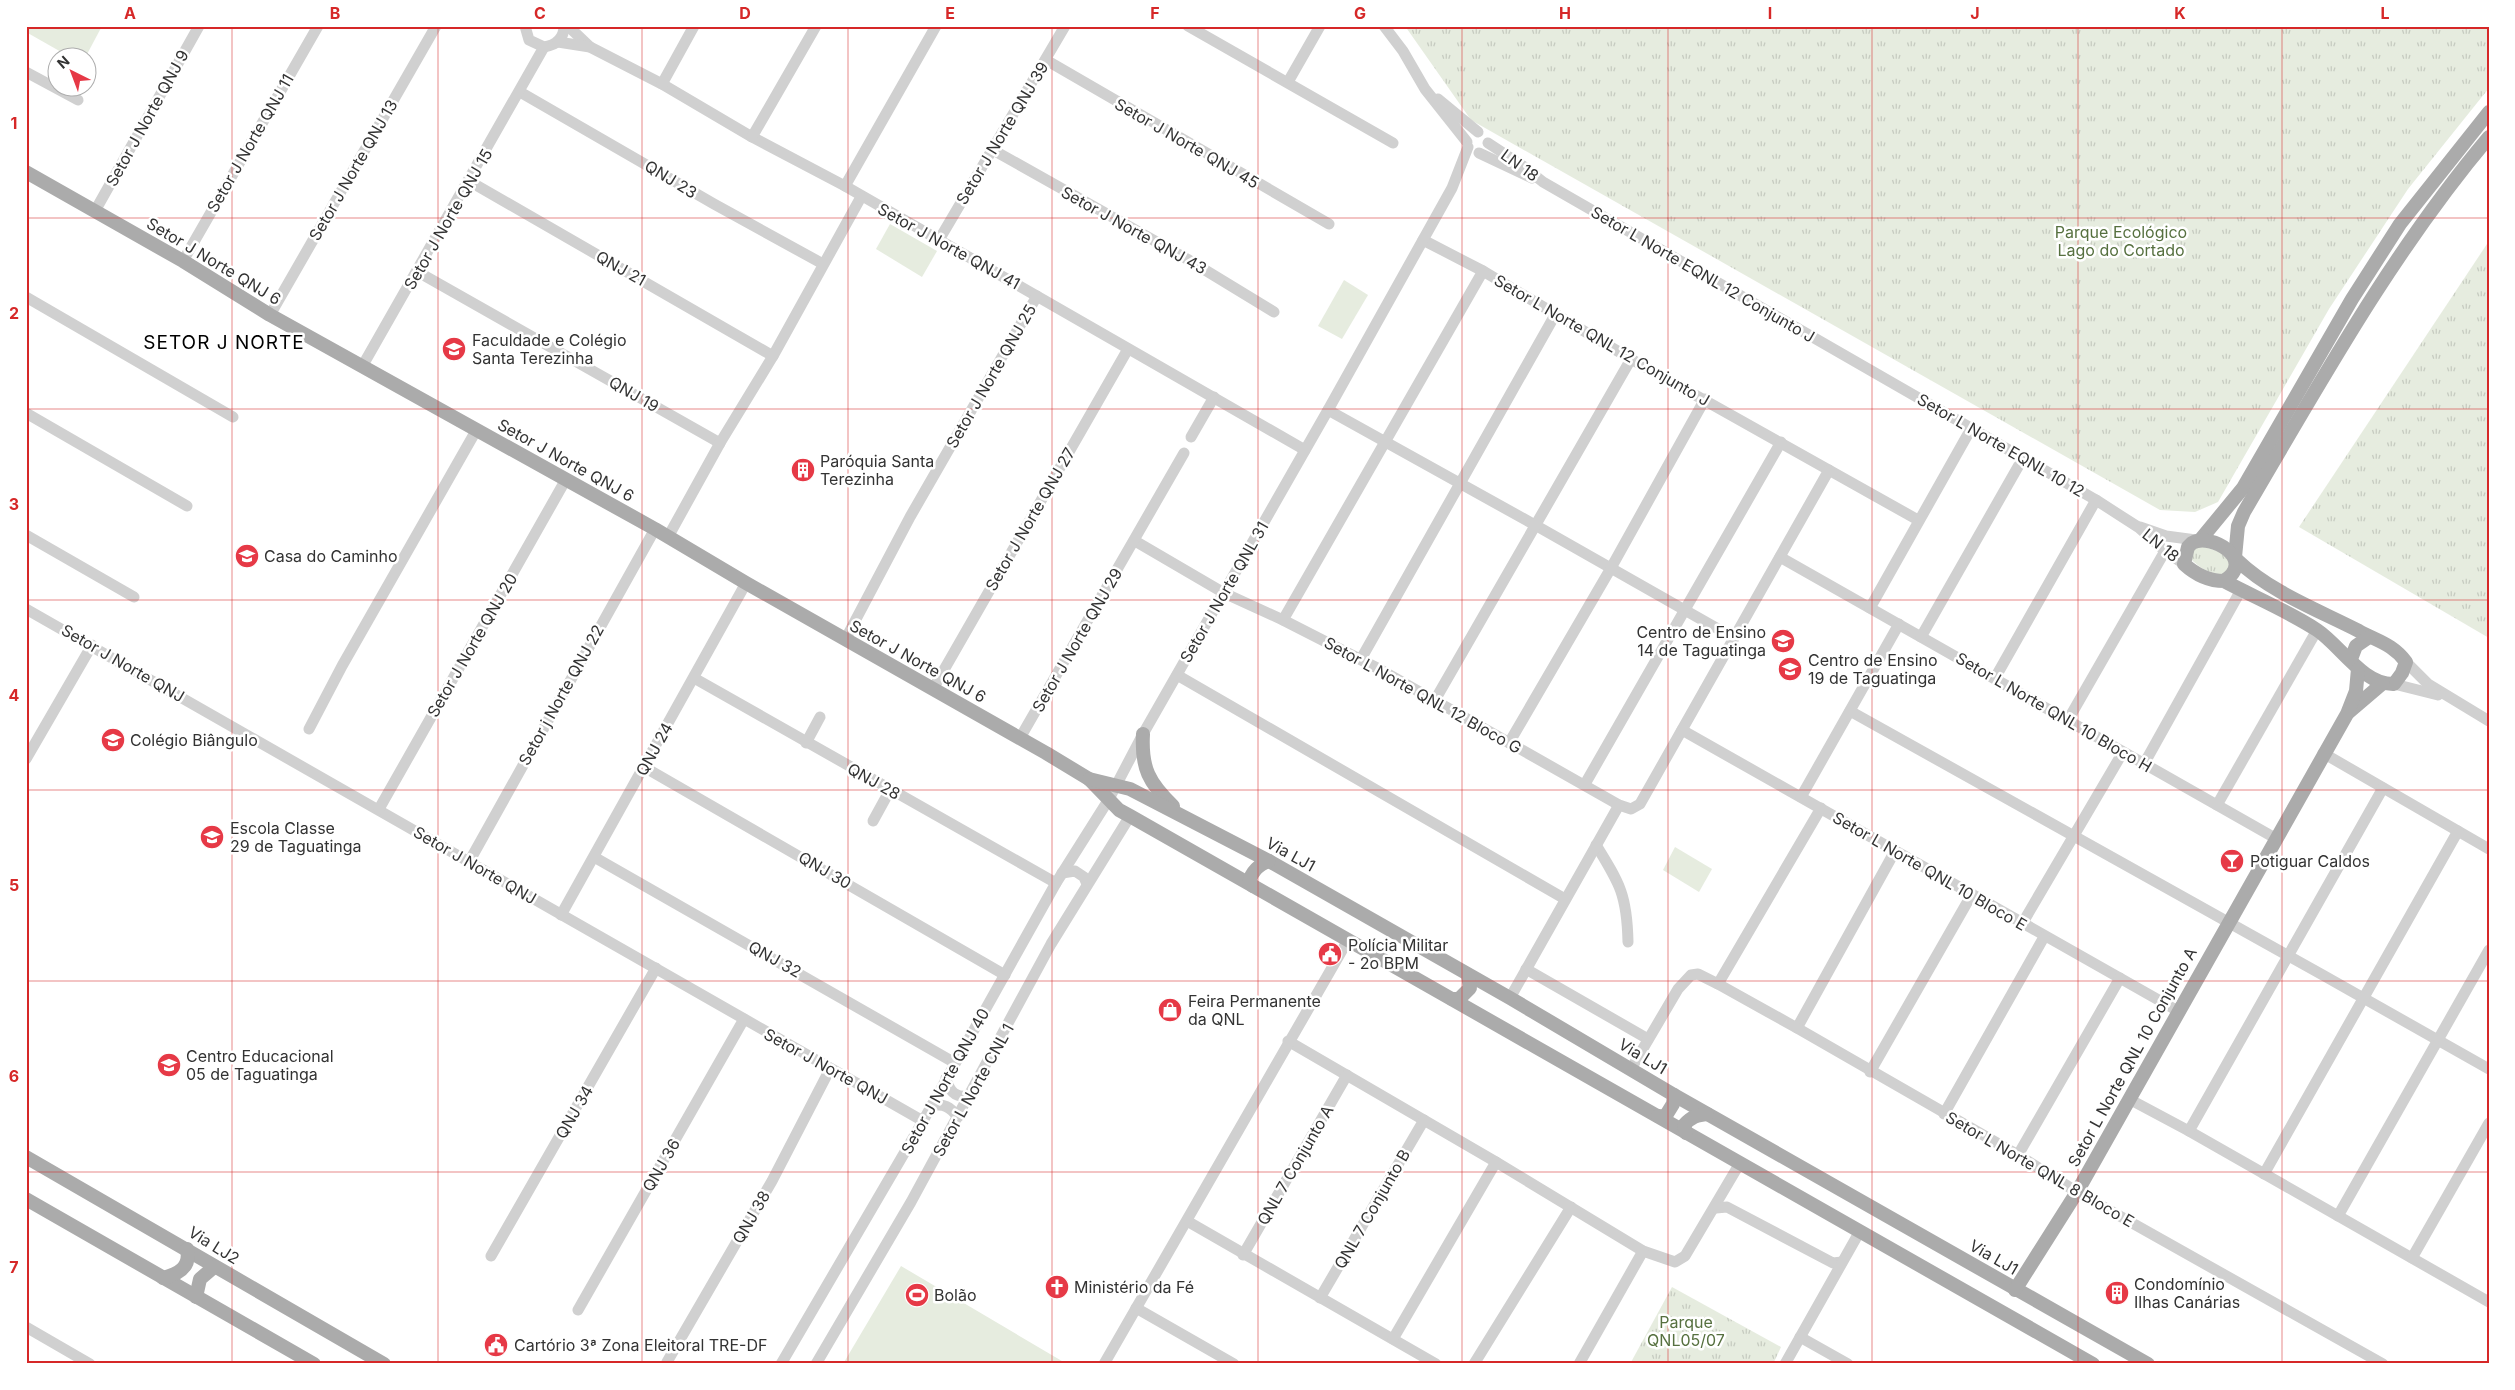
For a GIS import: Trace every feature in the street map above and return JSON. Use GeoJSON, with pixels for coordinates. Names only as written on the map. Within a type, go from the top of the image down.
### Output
{"type":"FeatureCollection","features":[{"type":"Feature","properties":{"kind":"main road"},"geometry":{"type":"LineString","coordinates":[[2389,683],[2354,664],[2317,630],[2224,581],[2214,581],[2205,578],[2184,564],[2188,547],[2199,540],[2243,488],[2352,299],[2400,224],[2489,112]]}},
{"type":"Feature","properties":{"kind":"main road"},"geometry":{"type":"LineString","coordinates":[[2224,581],[2234,574],[2238,526],[2244,512],[2359,315],[2413,233],[2489,137]]}},
{"type":"Feature","properties":{"kind":"main road","name":"Setor J Norte QNJ 6"},"geometry":{"type":"LineString","coordinates":[[26,172],[183,261],[270,315],[363,365],[565,481],[655,529],[845,640],[1089,778]]}},
{"type":"Feature","properties":{"kind":"main road"},"geometry":{"type":"LineString","coordinates":[[2199,540],[2220,545],[2263,581],[2369,637],[2390,646],[2406,662],[2402,673],[2347,714]]}},
{"type":"Feature","properties":{"kind":"main road"},"geometry":{"type":"LineString","coordinates":[[2347,714],[2356,691],[2354,664],[2356,646],[2369,637]]}},
{"type":"Feature","properties":{"kind":"main road","name":"Setor L Norte QNL 10 Conjunto A"},"geometry":{"type":"LineString","coordinates":[[2015,1290],[2077,1192],[2323,753],[2347,714]]}},
{"type":"Feature","properties":{"kind":"main road"},"geometry":{"type":"LineString","coordinates":[[1142,734],[1143,758],[1152,783],[1183,815]]}},
{"type":"Feature","properties":{"kind":"main road"},"geometry":{"type":"LineString","coordinates":[[1089,778],[1120,810],[1130,816],[2093,1364]]}},
{"type":"Feature","properties":{"kind":"main road","name":"Via LJ1"},"geometry":{"type":"LineString","coordinates":[[1089,778],[1116,784],[1183,815],[1268,861],[2144,1363]]}},
{"type":"Feature","properties":{"kind":"main road"},"geometry":{"type":"LineString","coordinates":[[1253,886],[1249,882],[1251,875],[1256,868],[1268,861]]}},
{"type":"Feature","properties":{"kind":"main road"},"geometry":{"type":"LineString","coordinates":[[1452,999],[1459,999],[1470,988],[1468,975]]}},
{"type":"Feature","properties":{"kind":"main road"},"geometry":{"type":"LineString","coordinates":[[1658,1116],[1665,1117],[1670,1111],[1674,1095]]}},
{"type":"Feature","properties":{"kind":"main road"},"geometry":{"type":"LineString","coordinates":[[1686,1132],[1684,1125],[1688,1120],[1696,1115],[1707,1114]]}},
{"type":"Feature","properties":{"kind":"main road","name":"Via LJ2"},"geometry":{"type":"LineString","coordinates":[[26,1157],[384,1364]]}},
{"type":"Feature","properties":{"kind":"main road"},"geometry":{"type":"LineString","coordinates":[[26,1200],[314,1364]]}},
{"type":"Feature","properties":{"kind":"main road"},"geometry":{"type":"LineString","coordinates":[[163,1278],[182,1271],[189,1258],[188,1249]]}},
{"type":"Feature","properties":{"kind":"main road"},"geometry":{"type":"LineString","coordinates":[[196,1297],[200,1279],[214,1267]]}},
{"type":"Feature","properties":{"kind":"street","name":"Setor J Norte QNJ 9"},"geometry":{"type":"LineString","coordinates":[[95,211],[198,26]]}},
{"type":"Feature","properties":{"kind":"street","name":"Setor J Norte QNJ 11"},"geometry":{"type":"LineString","coordinates":[[183,261],[318,26]]}},
{"type":"Feature","properties":{"kind":"street","name":"Setor J Norte QNJ 13"},"geometry":{"type":"LineString","coordinates":[[270,315],[436,26]]}},
{"type":"Feature","properties":{"kind":"street"},"geometry":{"type":"LineString","coordinates":[[558,42],[566,26],[590,47]]}},
{"type":"Feature","properties":{"kind":"street"},"geometry":{"type":"LineString","coordinates":[[662,84],[694,26]]}},
{"type":"Feature","properties":{"kind":"street"},"geometry":{"type":"LineString","coordinates":[[752,137],[816,26]]}},
{"type":"Feature","properties":{"kind":"street"},"geometry":{"type":"LineString","coordinates":[[845,186],[936,26]]}},
{"type":"Feature","properties":{"kind":"street","name":"Setor J Norte QNJ 39"},"geometry":{"type":"LineString","coordinates":[[939,240],[1065,26]]}},
{"type":"Feature","properties":{"kind":"street"},"geometry":{"type":"LineString","coordinates":[[1188,26],[1392,143]]}},
{"type":"Feature","properties":{"kind":"street"},"geometry":{"type":"LineString","coordinates":[[1288,82],[1320,26]]}},
{"type":"Feature","properties":{"kind":"street"},"geometry":{"type":"LineString","coordinates":[[1384,26],[1403,51],[1425,89],[1473,149],[1483,151],[1488,143],[1486,135],[1478,132],[1425,89]]}},
{"type":"Feature","properties":{"kind":"street"},"geometry":{"type":"LineString","coordinates":[[522,28],[539,46],[558,42],[590,47]]}},
{"type":"Feature","properties":{"kind":"street","name":"Setor J Norte QNJ 15"},"geometry":{"type":"LineString","coordinates":[[363,365],[520,92],[531,71],[539,46]]}},
{"type":"Feature","properties":{"kind":"street","name":"Setor J Norte QNJ 41"},"geometry":{"type":"LineString","coordinates":[[590,47],[662,84],[752,137],[845,186],[861,197],[1305,450]]}},
{"type":"Feature","properties":{"kind":"street","name":"Setor J Norte QNJ 45"},"geometry":{"type":"LineString","coordinates":[[1046,60],[1329,224]]}},
{"type":"Feature","properties":{"kind":"street"},"geometry":{"type":"LineString","coordinates":[[26,72],[78,100]]}},
{"type":"Feature","properties":{"kind":"street","name":"QNJ 23"},"geometry":{"type":"LineString","coordinates":[[520,92],[822,264]]}},
{"type":"Feature","properties":{"kind":"street"},"geometry":{"type":"LineString","coordinates":[[1473,149],[1470,135],[1478,132]]}},
{"type":"Feature","properties":{"kind":"street","name":"LN 18"},"geometry":{"type":"LineString","coordinates":[[1488,143],[1543,182]]}},
{"type":"Feature","properties":{"kind":"street","name":"LN 18"},"geometry":{"type":"LineString","coordinates":[[1473,149],[1543,182]]}},
{"type":"Feature","properties":{"kind":"street","name":"Setor J Norte QNL 31"},"geometry":{"type":"LineString","coordinates":[[1116,784],[1142,734],[1328,410],[1473,149]]}},
{"type":"Feature","properties":{"kind":"street","name":"Setor J Norte QNJ 43"},"geometry":{"type":"LineString","coordinates":[[993,150],[1187,259],[1274,312]]}},
{"type":"Feature","properties":{"kind":"street","name":"QNJ 21"},"geometry":{"type":"LineString","coordinates":[[469,181],[772,356]]}},
{"type":"Feature","properties":{"kind":"street","name":"Setor L Norte EQNL 12 Conjunto J"},"geometry":{"type":"LineString","coordinates":[[1543,182],[1863,365]]}},
{"type":"Feature","properties":{"kind":"street"},"geometry":{"type":"LineString","coordinates":[[668,537],[861,197]]}},
{"type":"Feature","properties":{"kind":"street","name":"Setor L Norte QNL 12 Conjunto J"},"geometry":{"type":"LineString","coordinates":[[1423,240],[1482,271],[1555,315],[1577,325],[1631,359],[1918,520]]}},
{"type":"Feature","properties":{"kind":"street"},"geometry":{"type":"LineString","coordinates":[[1284,620],[1482,271]]}},
{"type":"Feature","properties":{"kind":"street","name":"QNJ 19"},"geometry":{"type":"LineString","coordinates":[[418,272],[720,443]]}},
{"type":"Feature","properties":{"kind":"street","name":"Setor J Norte QNJ 25"},"geometry":{"type":"LineString","coordinates":[[845,640],[920,500],[1037,296]]}},
{"type":"Feature","properties":{"kind":"street"},"geometry":{"type":"LineString","coordinates":[[26,297],[233,416]]}},
{"type":"Feature","properties":{"kind":"street"},"geometry":{"type":"LineString","coordinates":[[1361,659],[1555,315]]}},
{"type":"Feature","properties":{"kind":"street","name":"Setor J Norte QNJ 27"},"geometry":{"type":"LineString","coordinates":[[933,689],[1128,349]]}},
{"type":"Feature","properties":{"kind":"street"},"geometry":{"type":"LineString","coordinates":[[1435,700],[1631,359]]}},
{"type":"Feature","properties":{"kind":"street","name":"Setor L Norte EQNL 10 12"},"geometry":{"type":"LineString","coordinates":[[1863,365],[2096,500],[2138,527]]}},
{"type":"Feature","properties":{"kind":"street"},"geometry":{"type":"LineString","coordinates":[[1191,437],[1214,397]]}},
{"type":"Feature","properties":{"kind":"street"},"geometry":{"type":"LineString","coordinates":[[1509,743],[1611,568],[1705,399]]}},
{"type":"Feature","properties":{"kind":"street"},"geometry":{"type":"LineString","coordinates":[[1328,410],[1385,440],[1734,638]]}},
{"type":"Feature","properties":{"kind":"street"},"geometry":{"type":"LineString","coordinates":[[26,413],[187,506]]}},
{"type":"Feature","properties":{"kind":"street"},"geometry":{"type":"LineString","coordinates":[[1870,608],[1972,427]]}},
{"type":"Feature","properties":{"kind":"street"},"geometry":{"type":"LineString","coordinates":[[309,729],[342,666],[477,430]]}},
{"type":"Feature","properties":{"kind":"street"},"geometry":{"type":"LineString","coordinates":[[1585,784],[1781,442]]}},
{"type":"Feature","properties":{"kind":"street","name":"Setor J Norte QNJ 29"},"geometry":{"type":"LineString","coordinates":[[1020,738],[1135,542],[1184,453]]}},
{"type":"Feature","properties":{"kind":"street"},"geometry":{"type":"LineString","coordinates":[[1921,637],[2023,458]]}},
{"type":"Feature","properties":{"kind":"street"},"geometry":{"type":"LineString","coordinates":[[1510,998],[1596,845],[1623,807],[1631,809],[1640,804],[1829,470]]}},
{"type":"Feature","properties":{"kind":"street","name":"Setor J Norte QNJ 20"},"geometry":{"type":"LineString","coordinates":[[378,809],[565,481]]}},
{"type":"Feature","properties":{"kind":"street"},"geometry":{"type":"LineString","coordinates":[[1995,678],[2096,500]]}},
{"type":"Feature","properties":{"kind":"street","name":"LN 18"},"geometry":{"type":"LineString","coordinates":[[2138,527],[2166,536],[2199,540]]}},
{"type":"Feature","properties":{"kind":"street","name":"LN 18"},"geometry":{"type":"LineString","coordinates":[[2138,527],[2165,551],[2184,564]]}},
{"type":"Feature","properties":{"kind":"street","name":"Setor j Norte QNJ 22"},"geometry":{"type":"LineString","coordinates":[[469,862],[655,529]]}},
{"type":"Feature","properties":{"kind":"street"},"geometry":{"type":"LineString","coordinates":[[26,535],[134,597]]}},
{"type":"Feature","properties":{"kind":"street"},"geometry":{"type":"LineString","coordinates":[[1135,542],[1224,593]]}},
{"type":"Feature","properties":{"kind":"street"},"geometry":{"type":"LineString","coordinates":[[2068,720],[2165,551]]}},
{"type":"Feature","properties":{"kind":"street","name":"Setor L Norte QNL 10 Bloco H"},"geometry":{"type":"LineString","coordinates":[[1780,557],[2275,838]]}},
{"type":"Feature","properties":{"kind":"street","name":"QNJ 24"},"geometry":{"type":"LineString","coordinates":[[560,915],[746,583]]}},
{"type":"Feature","properties":{"kind":"street"},"geometry":{"type":"LineString","coordinates":[[2144,764],[2241,590]]}},
{"type":"Feature","properties":{"kind":"street","name":"Setor L Norte QNL 12 Bloco G"},"geometry":{"type":"LineString","coordinates":[[1224,593],[1284,620],[1361,659],[1623,807]]}},
{"type":"Feature","properties":{"kind":"street","name":"Setor J Norte QNJ"},"geometry":{"type":"LineString","coordinates":[[26,609],[923,1121]]}},
{"type":"Feature","properties":{"kind":"street"},"geometry":{"type":"LineString","coordinates":[[1801,797],[1899,624]]}},
{"type":"Feature","properties":{"kind":"street"},"geometry":{"type":"LineString","coordinates":[[2217,805],[2317,630]]}},
{"type":"Feature","properties":{"kind":"street"},"geometry":{"type":"LineString","coordinates":[[26,759],[92,645]]}},
{"type":"Feature","properties":{"kind":"street"},"geometry":{"type":"LineString","coordinates":[[2406,662],[2428,684],[2489,721]]}},
{"type":"Feature","properties":{"kind":"street"},"geometry":{"type":"LineString","coordinates":[[1177,675],[1565,899]]}},
{"type":"Feature","properties":{"kind":"street","name":"QNJ 28"},"geometry":{"type":"LineString","coordinates":[[694,678],[890,790],[1059,878],[1075,871],[1084,877],[1087,884]]}},
{"type":"Feature","properties":{"kind":"street"},"geometry":{"type":"LineString","coordinates":[[2389,683],[2447,697]]}},
{"type":"Feature","properties":{"kind":"street"},"geometry":{"type":"LineString","coordinates":[[1850,711],[2073,838],[2364,997],[2489,1069]]}},
{"type":"Feature","properties":{"kind":"street"},"geometry":{"type":"LineString","coordinates":[[806,743],[820,718]]}},
{"type":"Feature","properties":{"kind":"street","name":"Setor L Norte QNL 10 Bloco E"},"geometry":{"type":"LineString","coordinates":[[1682,730],[2178,1012]]}},
{"type":"Feature","properties":{"kind":"street"},"geometry":{"type":"LineString","coordinates":[[2022,924],[2123,752]]}},
{"type":"Feature","properties":{"kind":"street"},"geometry":{"type":"LineString","coordinates":[[2323,753],[2489,849]]}},
{"type":"Feature","properties":{"kind":"street","name":"QNJ 30"},"geometry":{"type":"LineString","coordinates":[[644,767],[1005,975]]}},
{"type":"Feature","properties":{"kind":"street","name":"Setor J Norte QNJ 40"},"geometry":{"type":"LineString","coordinates":[[781,1364],[923,1121],[1059,878],[1109,799],[1116,784]]}},
{"type":"Feature","properties":{"kind":"street"},"geometry":{"type":"LineString","coordinates":[[2189,1131],[2382,788]]}},
{"type":"Feature","properties":{"kind":"street"},"geometry":{"type":"LineString","coordinates":[[873,821],[890,790]]}},
{"type":"Feature","properties":{"kind":"street"},"geometry":{"type":"LineString","coordinates":[[1718,984],[1821,808]]}},
{"type":"Feature","properties":{"kind":"street","name":"Setor L Norte CNL 1"},"geometry":{"type":"LineString","coordinates":[[816,1364],[911,1202],[1051,944],[1130,816]]}},
{"type":"Feature","properties":{"kind":"street"},"geometry":{"type":"LineString","coordinates":[[2264,1174],[2458,832]]}},
{"type":"Feature","properties":{"kind":"street"},"geometry":{"type":"LineString","coordinates":[[1596,845],[1623,893],[1627,910],[1628,942]]}},
{"type":"Feature","properties":{"kind":"street"},"geometry":{"type":"LineString","coordinates":[[1797,1028],[1895,851]]}},
{"type":"Feature","properties":{"kind":"street","name":"QNJ 32"},"geometry":{"type":"LineString","coordinates":[[594,857],[955,1063]]}},
{"type":"Feature","properties":{"kind":"street"},"geometry":{"type":"LineString","coordinates":[[1870,1072],[1972,894]]}},
{"type":"Feature","properties":{"kind":"street"},"geometry":{"type":"LineString","coordinates":[[1944,1114],[2044,937]]}},
{"type":"Feature","properties":{"kind":"street"},"geometry":{"type":"LineString","coordinates":[[1104,1364],[1348,940]]}},
{"type":"Feature","properties":{"kind":"street"},"geometry":{"type":"LineString","coordinates":[[2338,1216],[2489,950]]}},
{"type":"Feature","properties":{"kind":"street","name":"QNJ 34"},"geometry":{"type":"LineString","coordinates":[[491,1256],[656,968]]}},
{"type":"Feature","properties":{"kind":"street"},"geometry":{"type":"LineString","coordinates":[[1526,969],[1648,1039],[1631,1068]]}},
{"type":"Feature","properties":{"kind":"street","name":"Setor L Norte QNL 8 Bloco E"},"geometry":{"type":"LineString","coordinates":[[1648,1039],[1678,989],[1691,976],[1698,974],[1797,1028],[2077,1192],[2383,1364]]}},
{"type":"Feature","properties":{"kind":"street"},"geometry":{"type":"LineString","coordinates":[[2018,1156],[2120,978]]}},
{"type":"Feature","properties":{"kind":"street","name":"QNJ 36"},"geometry":{"type":"LineString","coordinates":[[578,1310],[744,1019]]}},
{"type":"Feature","properties":{"kind":"street"},"geometry":{"type":"LineString","coordinates":[[1288,1042],[1496,1162],[1644,1251],[1666,1260],[1674,1262],[1685,1256],[1722,1204],[1740,1163]]}},
{"type":"Feature","properties":{"kind":"street","name":"QNJ 38"},"geometry":{"type":"LineString","coordinates":[[668,1362],[772,1181],[830,1069]]}},
{"type":"Feature","properties":{"kind":"street","name":"QNL 7 Conjunto A"},"geometry":{"type":"LineString","coordinates":[[1243,1255],[1347,1075]]}},
{"type":"Feature","properties":{"kind":"street"},"geometry":{"type":"LineString","coordinates":[[946,1078],[948,1087],[954,1094],[962,1097],[970,1096]]}},
{"type":"Feature","properties":{"kind":"street"},"geometry":{"type":"LineString","coordinates":[[2129,1099],[2189,1131],[2488,1302]]}},
{"type":"Feature","properties":{"kind":"street"},"geometry":{"type":"LineString","coordinates":[[931,1106],[943,1104],[948,1106],[958,1117]]}},
{"type":"Feature","properties":{"kind":"street","name":"QNL 7 Conjunto B"},"geometry":{"type":"LineString","coordinates":[[1320,1298],[1424,1120]]}},
{"type":"Feature","properties":{"kind":"street"},"geometry":{"type":"LineString","coordinates":[[2412,1258],[2489,1123]]}},
{"type":"Feature","properties":{"kind":"street"},"geometry":{"type":"LineString","coordinates":[[1393,1339],[1496,1162]]}},
{"type":"Feature","properties":{"kind":"street"},"geometry":{"type":"LineString","coordinates":[[1722,1204],[1837,1266]]}},
{"type":"Feature","properties":{"kind":"street"},"geometry":{"type":"LineString","coordinates":[[1474,1364],[1571,1207]]}},
{"type":"Feature","properties":{"kind":"street"},"geometry":{"type":"LineString","coordinates":[[1187,1221],[1243,1255],[1436,1364]]}},
{"type":"Feature","properties":{"kind":"street"},"geometry":{"type":"LineString","coordinates":[[1785,1364],[1837,1266],[1860,1231]]}},
{"type":"Feature","properties":{"kind":"street"},"geometry":{"type":"LineString","coordinates":[[1580,1364],[1644,1251]]}},
{"type":"Feature","properties":{"kind":"street"},"geometry":{"type":"LineString","coordinates":[[1136,1308],[1234,1364]]}},
{"type":"Feature","properties":{"kind":"street"},"geometry":{"type":"LineString","coordinates":[[26,1327],[82,1362]]}},
{"type":"Feature","properties":{"kind":"street"},"geometry":{"type":"LineString","coordinates":[[1800,1336],[1848,1364]]}},
{"type":"Feature","properties":{"kind":"green space"},"geometry":{"type":"Polygon","coordinates":[[[26,26],[102,26],[90,48],[54,48],[26,32],[26,26]]]}},
{"type":"Feature","properties":{"kind":"green space","name":"Parque Ecológico Lago do Cortado"},"geometry":{"type":"Polygon","coordinates":[[[1405,26],[2489,26],[2489,88],[2408,189],[2329,309],[2218,502],[2195,512],[2160,510],[1471,120],[1405,26]]]}},
{"type":"Feature","properties":{"kind":"green space"},"geometry":{"type":"Polygon","coordinates":[[[890,224],[937,251],[922,277],[876,249],[890,224]]]}},
{"type":"Feature","properties":{"kind":"green space"},"geometry":{"type":"Polygon","coordinates":[[[2489,241],[2489,638],[2299,527],[2489,241]]]}},
{"type":"Feature","properties":{"kind":"green space"},"geometry":{"type":"Polygon","coordinates":[[[1344,280],[1368,295],[1342,339],[1318,326],[1344,280]]]}},
{"type":"Feature","properties":{"kind":"green space"},"geometry":{"type":"Polygon","coordinates":[[[2196,544],[2220,552],[2231,562],[2226,575],[2206,570],[2189,557],[2196,544]]]}},
{"type":"Feature","properties":{"kind":"green space"},"geometry":{"type":"Polygon","coordinates":[[[1675,847],[1712,869],[1699,892],[1663,870],[1675,847]]]}},
{"type":"Feature","properties":{"kind":"green space","name":"Bolão"},"geometry":{"type":"Polygon","coordinates":[[[901,1266],[1067,1364],[843,1364],[901,1266]]]}},
{"type":"Feature","properties":{"kind":"green space","name":"Parque QNL05/07"},"geometry":{"type":"Polygon","coordinates":[[[1672,1287],[1781,1347],[1773,1364],[1630,1364],[1672,1287]]]}},
{"type":"Feature","properties":{"kind":"place","name":"Faculdade e Colégio Santa Terezinha"},"geometry":{"type":"Point","coordinates":[454,349]}},
{"type":"Feature","properties":{"kind":"place","name":"Paróquia Santa Terezinha"},"geometry":{"type":"Point","coordinates":[803,470]}},
{"type":"Feature","properties":{"kind":"place","name":"Casa do Caminho"},"geometry":{"type":"Point","coordinates":[247,556]}},
{"type":"Feature","properties":{"kind":"place","name":"Centro de Ensino 14 de Taguatinga"},"geometry":{"type":"Point","coordinates":[1783,641]}},
{"type":"Feature","properties":{"kind":"place","name":"Centro de Ensino 19 de Taguatinga"},"geometry":{"type":"Point","coordinates":[1790,669]}},
{"type":"Feature","properties":{"kind":"place","name":"Colégio Biângulo"},"geometry":{"type":"Point","coordinates":[113,740]}},
{"type":"Feature","properties":{"kind":"place","name":"Escola Classe 29 de Taguatinga"},"geometry":{"type":"Point","coordinates":[212,837]}},
{"type":"Feature","properties":{"kind":"place","name":"Potiguar Caldos"},"geometry":{"type":"Point","coordinates":[2232,861]}},
{"type":"Feature","properties":{"kind":"place","name":"Polícia Militar - 2o BPM"},"geometry":{"type":"Point","coordinates":[1330,954]}},
{"type":"Feature","properties":{"kind":"place","name":"Feira Permanente da QNL"},"geometry":{"type":"Point","coordinates":[1170,1010]}},
{"type":"Feature","properties":{"kind":"place","name":"Centro Educacional 05 de Taguatinga"},"geometry":{"type":"Point","coordinates":[169,1065]}},
{"type":"Feature","properties":{"kind":"place","name":"Ministério da Fé"},"geometry":{"type":"Point","coordinates":[1057,1287]}},
{"type":"Feature","properties":{"kind":"place","name":"Condomínio Ilhas Canárias"},"geometry":{"type":"Point","coordinates":[2117,1293]}},
{"type":"Feature","properties":{"kind":"place","name":"Bolão"},"geometry":{"type":"Point","coordinates":[917,1295]}},
{"type":"Feature","properties":{"kind":"place","name":"Cartório 3ª Zona Eleitoral TRE-DF"},"geometry":{"type":"Point","coordinates":[496,1345]}},
{"type":"Feature","properties":{"kind":"district","name":"SETOR J NORTE"},"geometry":{"type":"Point","coordinates":[224,342]}}]}
